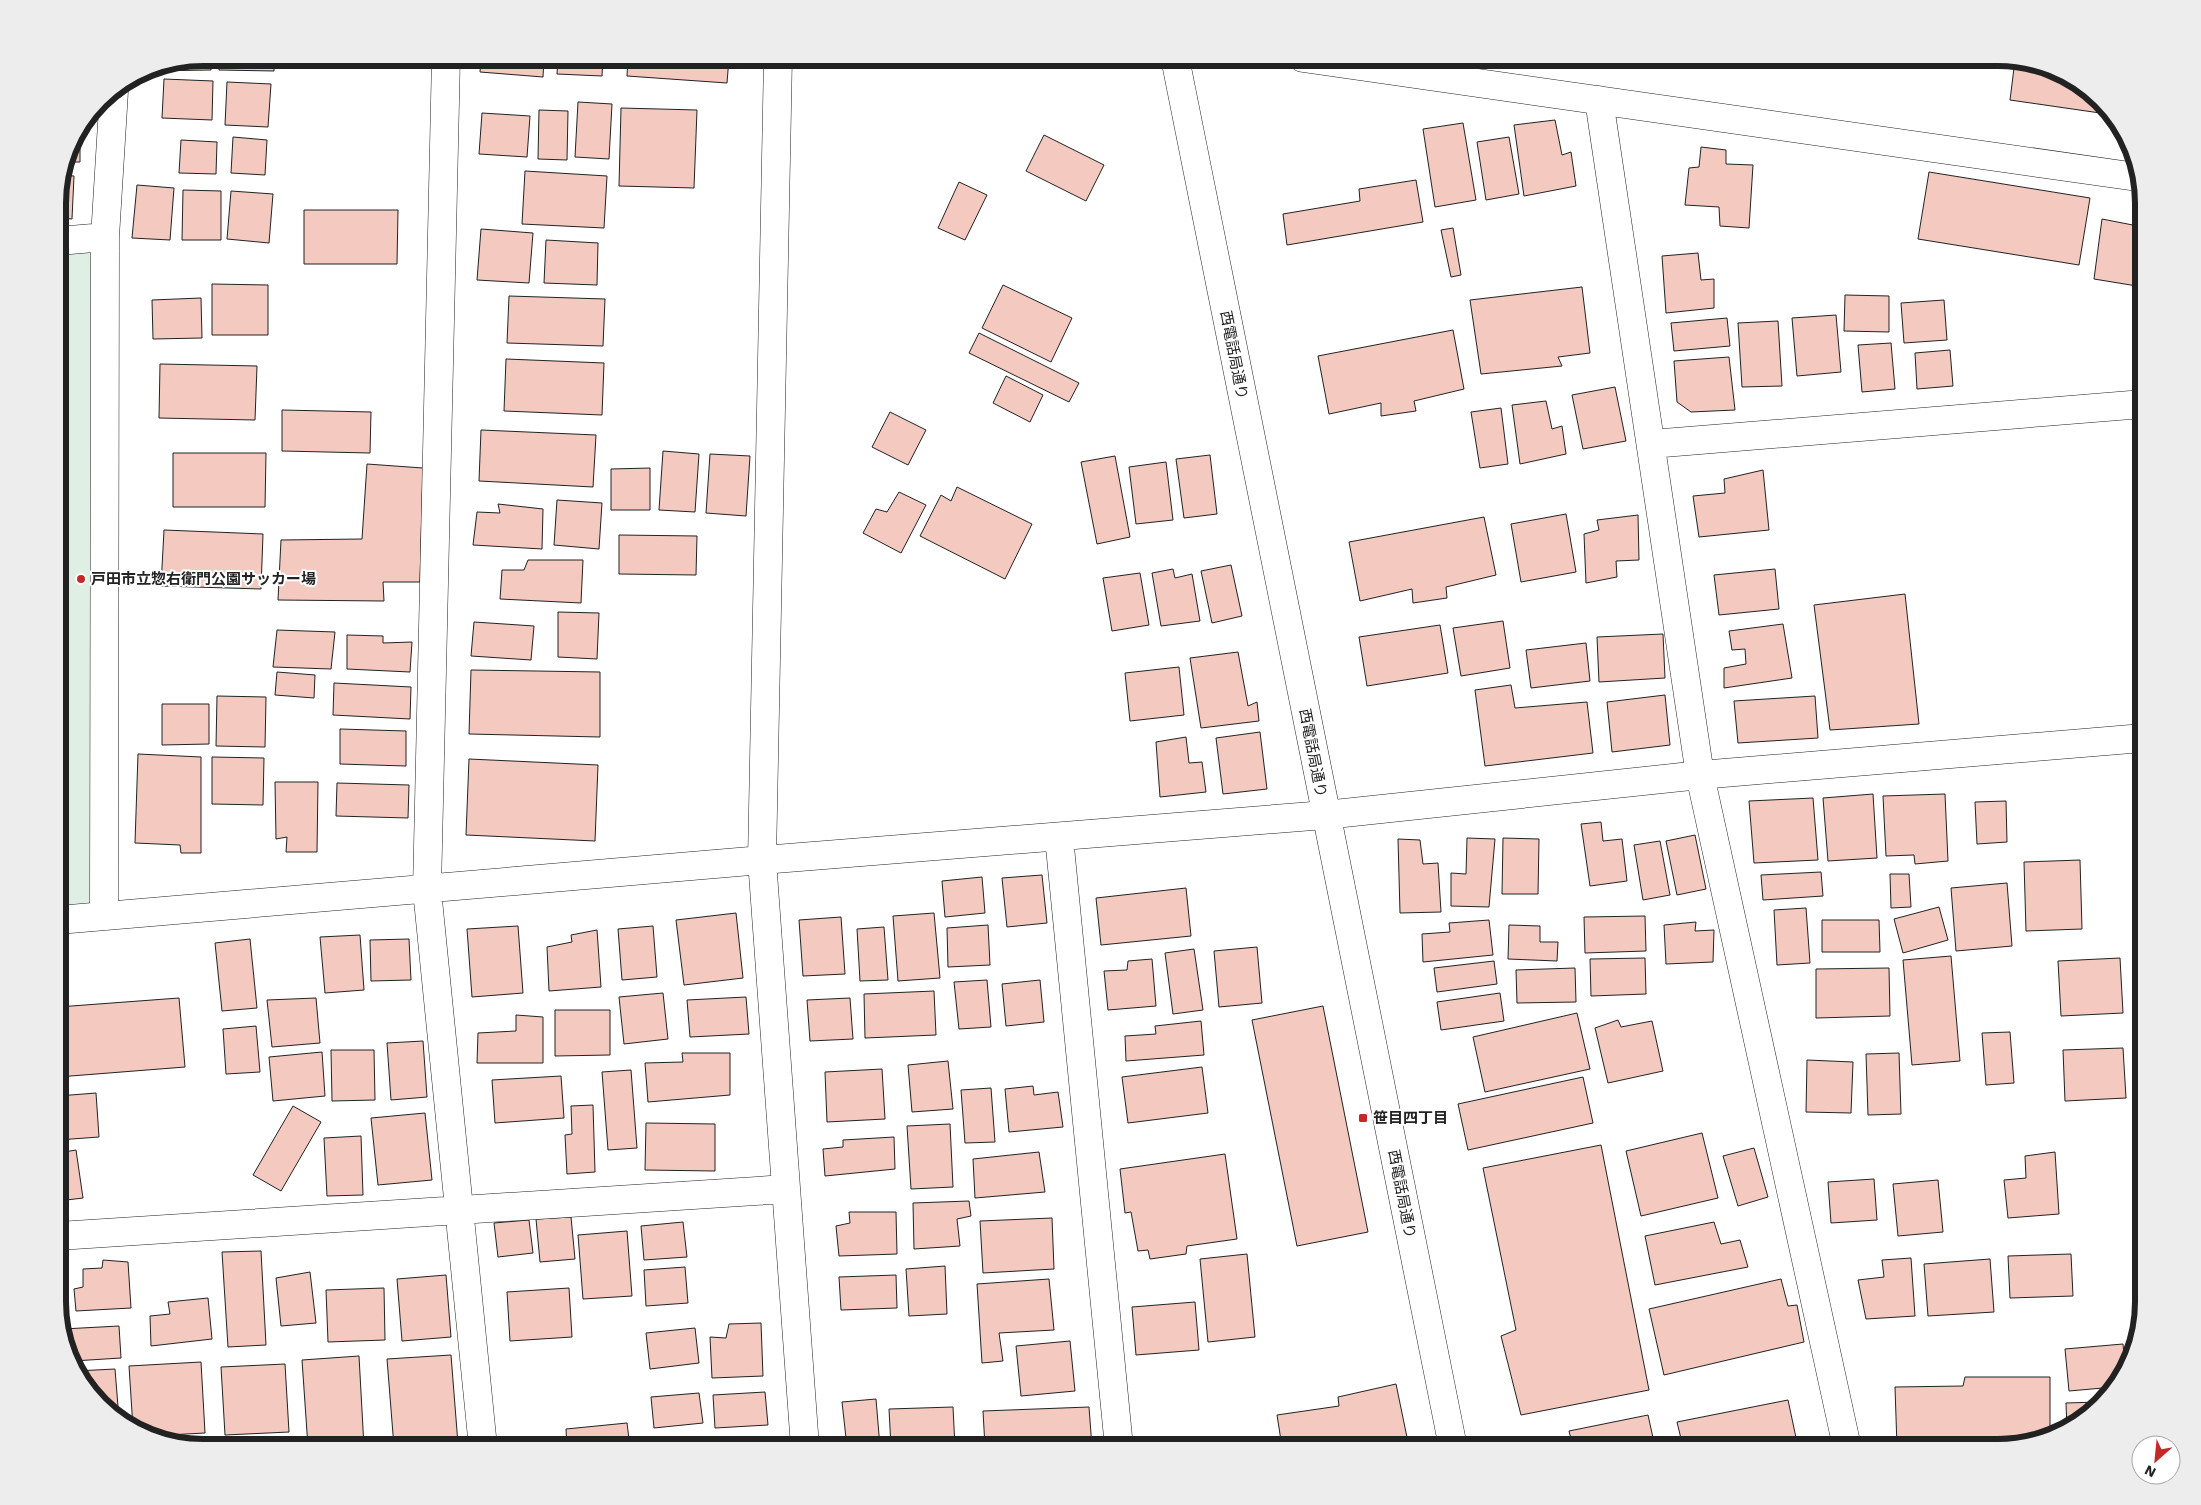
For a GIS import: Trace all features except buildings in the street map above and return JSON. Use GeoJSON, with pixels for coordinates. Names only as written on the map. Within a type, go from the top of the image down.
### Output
{"type":"FeatureCollection","features":[{"type":"Feature","properties":{"kind":"street","name":"西電話局通り"},"geometry":{"type":"LineString","coordinates":[[1177,66],[1450,1439]]}},
{"type":"Feature","properties":{"kind":"street"},"geometry":{"type":"LineString","coordinates":[[1362,66],[2132,176]]}},
{"type":"Feature","properties":{"kind":"street"},"geometry":{"type":"LineString","coordinates":[[446,67],[427,890],[482,1439]]}},
{"type":"Feature","properties":{"kind":"street"},"geometry":{"type":"LineString","coordinates":[[778,67],[762,860],[804,1439]]}},
{"type":"Feature","properties":{"kind":"street"},"geometry":{"type":"LineString","coordinates":[[104,916],[106,237],[114,100]]}},
{"type":"Feature","properties":{"kind":"street"},"geometry":{"type":"LineString","coordinates":[[1599,100],[1700,775],[1845,1439]]}},
{"type":"Feature","properties":{"kind":"street"},"geometry":{"type":"LineString","coordinates":[[67,240],[106,237]]}},
{"type":"Feature","properties":{"kind":"street"},"geometry":{"type":"LineString","coordinates":[[1651,444],[2135,405]]}},
{"type":"Feature","properties":{"kind":"street"},"geometry":{"type":"LineString","coordinates":[[67,919],[762,860],[1325,815],[1700,775],[2135,739]]}},
{"type":"Feature","properties":{"kind":"street"},"geometry":{"type":"LineString","coordinates":[[1058,837],[1118,1439]]}},
{"type":"Feature","properties":{"kind":"street"},"geometry":{"type":"LineString","coordinates":[[67,1235],[786,1189]]}},
{"type":"Feature","properties":{"kind":"green space","name":"戸田市立惣右衛門公園サッカー場"},"geometry":{"type":"Polygon","coordinates":[[[105,237],[104,916],[67,919],[67,240],[105,237]]]}},
{"type":"Feature","properties":{"kind":"place","name":"戸田市立惣右衛門公園サッカー場"},"geometry":{"type":"Point","coordinates":[81,579]}},
{"type":"Feature","properties":{"kind":"place","name":"笹目四丁目"},"geometry":{"type":"Point","coordinates":[1363,1118]}}]}
